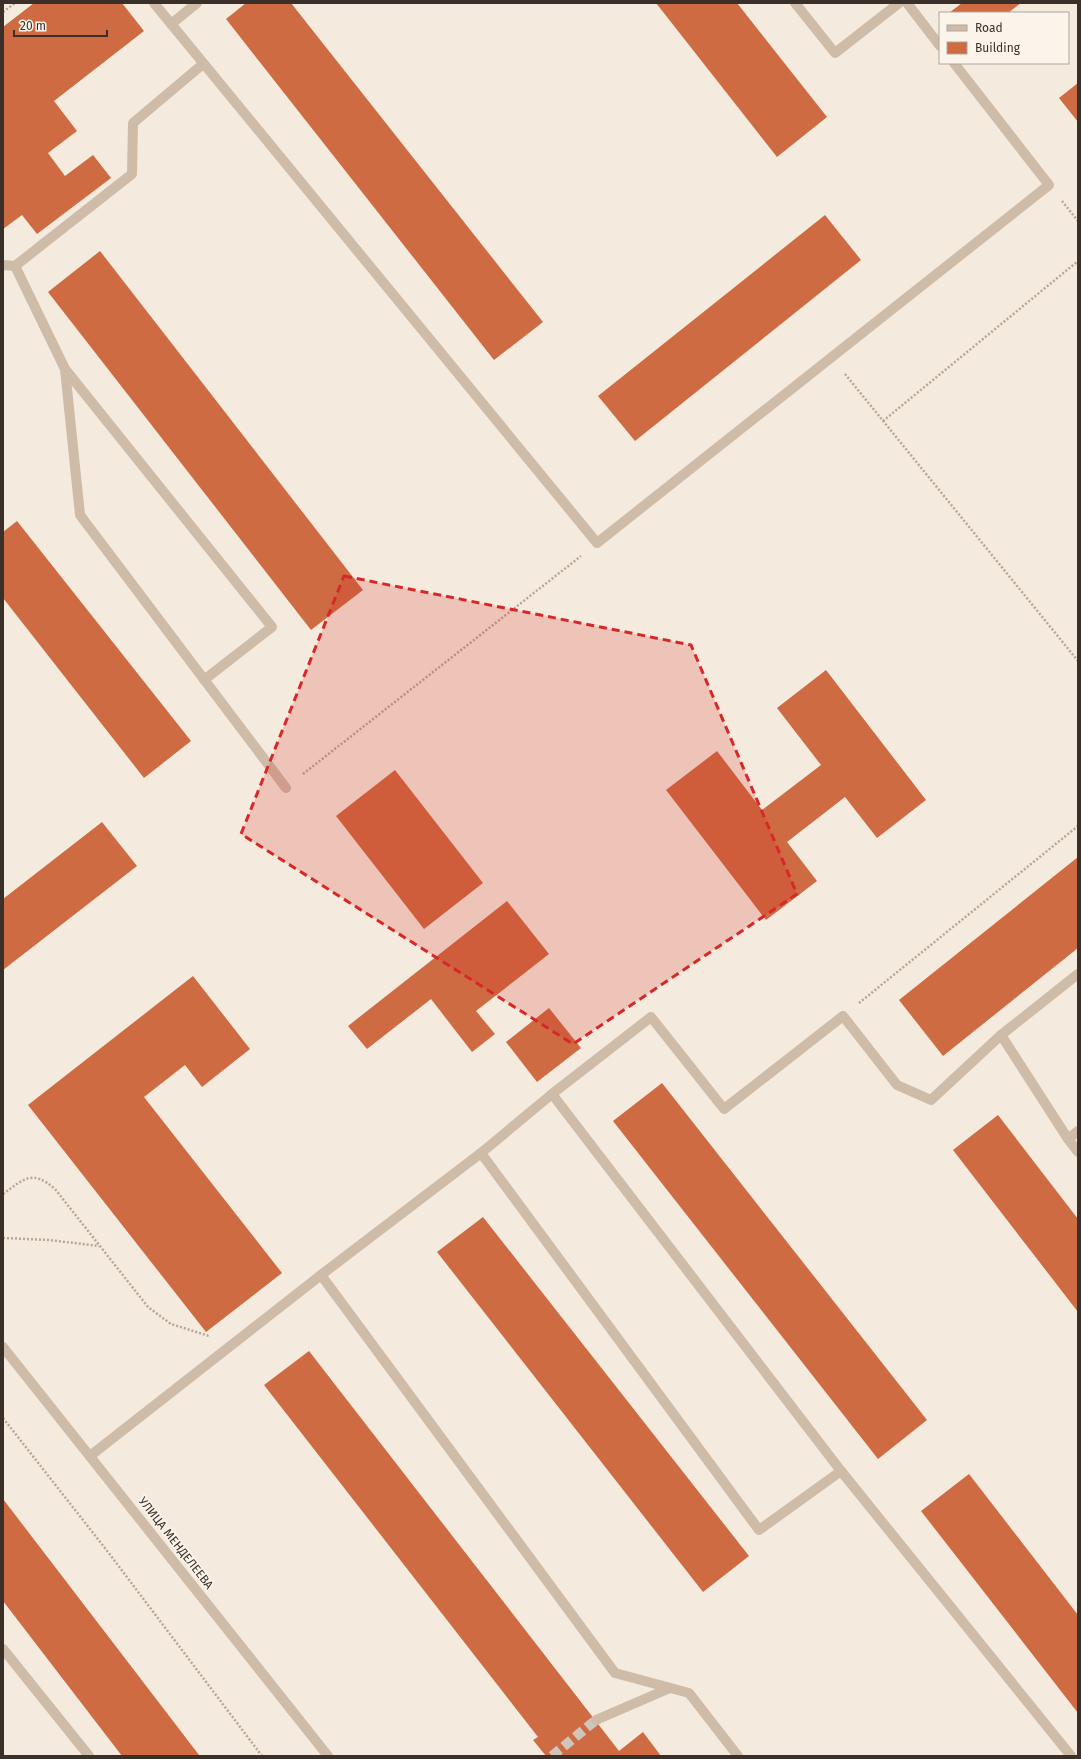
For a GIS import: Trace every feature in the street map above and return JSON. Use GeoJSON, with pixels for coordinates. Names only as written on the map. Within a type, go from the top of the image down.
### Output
{"type":"FeatureCollection","features":[{"type":"Feature","properties":{"kind":"street"},"geometry":{"type":"LineString","coordinates":[[154,3],[597,543],[1049,185],[955,64]]}},
{"type":"Feature","properties":{"kind":"street"},"geometry":{"type":"LineString","coordinates":[[171,24],[197,3]]}},
{"type":"Feature","properties":{"kind":"street"},"geometry":{"type":"LineString","coordinates":[[795,3],[835,53],[899,3]]}},
{"type":"Feature","properties":{"kind":"street"},"geometry":{"type":"LineString","coordinates":[[907,3],[939,45]]}},
{"type":"Feature","properties":{"kind":"street"},"geometry":{"type":"LineString","coordinates":[[3,265],[15,266],[132,174],[133,123],[203,64]]}},
{"type":"Feature","properties":{"kind":"street"},"geometry":{"type":"LineString","coordinates":[[15,266],[65,369],[272,627],[204,680]]}},
{"type":"Feature","properties":{"kind":"street"},"geometry":{"type":"LineString","coordinates":[[65,369],[80,515],[286,788]]}},
{"type":"Feature","properties":{"kind":"street"},"geometry":{"type":"LineString","coordinates":[[90,1456],[321,1275],[481,1153],[552,1094],[651,1017],[724,1109],[843,1016],[897,1085],[931,1100],[1001,1034],[1078,974]]}},
{"type":"Feature","properties":{"kind":"street"},"geometry":{"type":"LineString","coordinates":[[1001,1034],[1068,1139],[1078,1152]]}},
{"type":"Feature","properties":{"kind":"street"},"geometry":{"type":"LineString","coordinates":[[552,1094],[841,1471],[1071,1756]]}},
{"type":"Feature","properties":{"kind":"street"},"geometry":{"type":"LineString","coordinates":[[1068,1139],[1078,1131]]}},
{"type":"Feature","properties":{"kind":"street"},"geometry":{"type":"LineString","coordinates":[[481,1153],[759,1530],[841,1471]]}},
{"type":"Feature","properties":{"kind":"street"},"geometry":{"type":"LineString","coordinates":[[321,1275],[615,1674],[689,1693],[738,1756]]}},
{"type":"Feature","properties":{"kind":"street","name":"УЛИЦА МЕНДЕЛЕЕВА"},"geometry":{"type":"LineString","coordinates":[[3,1347],[328,1756]]}},
{"type":"Feature","properties":{"kind":"street"},"geometry":{"type":"LineString","coordinates":[[3,1649],[89,1756]]}},
{"type":"Feature","properties":{"kind":"street"},"geometry":{"type":"LineString","coordinates":[[596,1720],[670,1688]]}},
{"type":"Feature","properties":{"kind":"path"},"geometry":{"type":"LineString","coordinates":[[3,12],[15,3]]}},
{"type":"Feature","properties":{"kind":"path"},"geometry":{"type":"LineString","coordinates":[[883,421],[1078,261]]}},
{"type":"Feature","properties":{"kind":"path"},"geometry":{"type":"LineString","coordinates":[[831,358],[1078,661]]}},
{"type":"Feature","properties":{"kind":"path"},"geometry":{"type":"LineString","coordinates":[[286,788],[597,543]]}},
{"type":"Feature","properties":{"kind":"path"},"geometry":{"type":"LineString","coordinates":[[843,1016],[1078,826]]}},
{"type":"Feature","properties":{"kind":"path"},"geometry":{"type":"LineString","coordinates":[[3,1194],[23,1180],[36,1177],[46,1181],[55,1189],[148,1307],[171,1324],[233,1344]]}},
{"type":"Feature","properties":{"kind":"path"},"geometry":{"type":"LineString","coordinates":[[3,1238],[49,1240],[100,1246]]}},
{"type":"Feature","properties":{"kind":"path"},"geometry":{"type":"LineString","coordinates":[[3,1418],[108,1552],[262,1756]]}},
{"type":"Feature","properties":{"kind":"highlighted area"},"geometry":{"type":"Polygon","coordinates":[[[344,576],[691,645],[797,894],[573,1044],[241,834],[344,576]]]}},
{"type":"Feature","properties":{"kind":"building"},"geometry":{"type":"Polygon","coordinates":[[[34,3],[122,3],[144,31],[54,101],[77,131],[48,153],[65,176],[93,155],[111,178],[37,234],[22,215],[3,229],[3,27],[34,3]]]}},
{"type":"Feature","properties":{"kind":"building"},"geometry":{"type":"Polygon","coordinates":[[[246,3],[291,3],[543,322],[494,360],[226,19],[246,3]]]}},
{"type":"Feature","properties":{"kind":"building"},"geometry":{"type":"Polygon","coordinates":[[[656,3],[737,3],[827,117],[777,157],[656,3]]]}},
{"type":"Feature","properties":{"kind":"building"},"geometry":{"type":"Polygon","coordinates":[[[962,3],[1021,3],[1009,12],[950,12],[962,3]]]}},
{"type":"Feature","properties":{"kind":"building"},"geometry":{"type":"Polygon","coordinates":[[[1078,83],[1078,122],[1059,98],[1078,83]]]}},
{"type":"Feature","properties":{"kind":"building"},"geometry":{"type":"Polygon","coordinates":[[[825,215],[861,260],[635,441],[598,396],[825,215]]]}},
{"type":"Feature","properties":{"kind":"building"},"geometry":{"type":"Polygon","coordinates":[[[100,251],[363,590],[311,630],[48,292],[100,251]]]}},
{"type":"Feature","properties":{"kind":"building"},"geometry":{"type":"Polygon","coordinates":[[[17,521],[191,741],[144,778],[3,598],[3,532],[17,521]]]}},
{"type":"Feature","properties":{"kind":"building"},"geometry":{"type":"Polygon","coordinates":[[[826,670],[926,800],[877,838],[845,797],[787,842],[817,881],[766,920],[666,790],[717,751],[762,810],[821,765],[777,708],[826,670]]]}},
{"type":"Feature","properties":{"kind":"building"},"geometry":{"type":"Polygon","coordinates":[[[395,770],[483,883],[424,929],[336,816],[395,770]]]}},
{"type":"Feature","properties":{"kind":"building"},"geometry":{"type":"Polygon","coordinates":[[[102,822],[137,866],[3,970],[3,899],[102,822]]]}},
{"type":"Feature","properties":{"kind":"building"},"geometry":{"type":"Polygon","coordinates":[[[1078,857],[1078,948],[943,1056],[899,1000],[1078,857]]]}},
{"type":"Feature","properties":{"kind":"building"},"geometry":{"type":"Polygon","coordinates":[[[507,901],[549,954],[476,1011],[495,1034],[472,1052],[431,999],[367,1049],[348,1026],[507,901]]]}},
{"type":"Feature","properties":{"kind":"building"},"geometry":{"type":"Polygon","coordinates":[[[193,976],[250,1049],[202,1087],[185,1065],[144,1097],[282,1273],[206,1332],[28,1105],[193,976]]]}},
{"type":"Feature","properties":{"kind":"building"},"geometry":{"type":"Polygon","coordinates":[[[549,1008],[581,1048],[537,1082],[506,1042],[549,1008]]]}},
{"type":"Feature","properties":{"kind":"building"},"geometry":{"type":"Polygon","coordinates":[[[662,1083],[927,1420],[878,1459],[613,1121],[662,1083]]]}},
{"type":"Feature","properties":{"kind":"building"},"geometry":{"type":"Polygon","coordinates":[[[998,1115],[1078,1219],[1078,1312],[953,1150],[998,1115]]]}},
{"type":"Feature","properties":{"kind":"building"},"geometry":{"type":"Polygon","coordinates":[[[483,1217],[749,1556],[703,1592],[437,1252],[483,1217]]]}},
{"type":"Feature","properties":{"kind":"building"},"geometry":{"type":"Polygon","coordinates":[[[309,1351],[619,1751],[643,1732],[661,1756],[546,1756],[533,1740],[538,1737],[264,1385],[309,1351]]]}},
{"type":"Feature","properties":{"kind":"building"},"geometry":{"type":"Polygon","coordinates":[[[969,1474],[1078,1615],[1078,1713],[921,1511],[969,1474]]]}},
{"type":"Feature","properties":{"kind":"building"},"geometry":{"type":"Polygon","coordinates":[[[3,1499],[199,1755],[122,1756],[3,1601],[3,1499]]]}},
{"type":"Feature","properties":{"kind":"tunnel"},"geometry":{"type":"LineString","coordinates":[[552,1756],[596,1720]]}}]}
